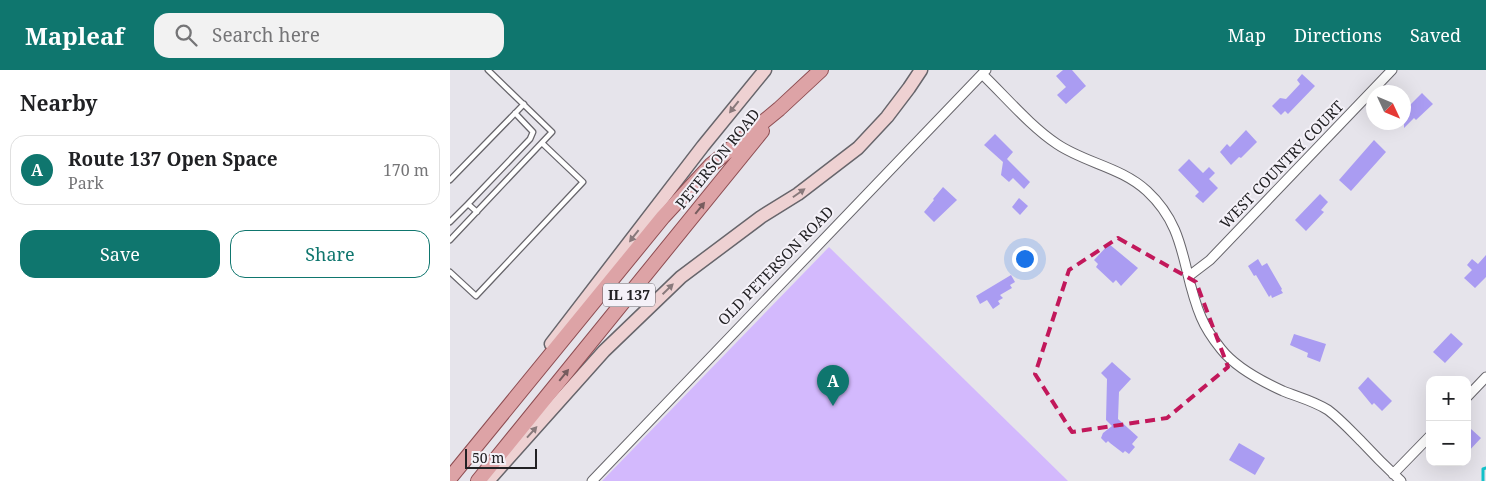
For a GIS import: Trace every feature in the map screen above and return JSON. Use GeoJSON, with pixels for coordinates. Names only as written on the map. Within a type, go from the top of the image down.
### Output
{"type":"FeatureCollection","features":[{"type":"Feature","properties":{"kind":"main road","name":"PETERSON ROAD"},"geometry":{"type":"LineString","coordinates":[[465,460],[573,315],[703,146],[765,70]]}},
{"type":"Feature","properties":{"kind":"main road","name":"IL 137"},"geometry":{"type":"LineString","coordinates":[[779,109],[820,70]]}},
{"type":"Feature","properties":{"kind":"main road"},"geometry":{"type":"LineString","coordinates":[[488,481],[604,351],[681,277],[761,217],[798,194],[858,148],[887,117],[921,70]]}},
{"type":"Feature","properties":{"kind":"main road","name":"PETERSON ROAD"},"geometry":{"type":"LineString","coordinates":[[450,478],[662,218],[711,165],[779,109]]}},
{"type":"Feature","properties":{"kind":"main road","name":"PETERSON ROAD"},"geometry":{"type":"LineString","coordinates":[[478,481],[779,109]]}},
{"type":"Feature","properties":{"kind":"street","name":"WEST COUNTRY COURT"},"geometry":{"type":"LineString","coordinates":[[1189,276],[1210,260],[1392,70]]}},
{"type":"Feature","properties":{"kind":"street"},"geometry":{"type":"LineString","coordinates":[[984,72],[1043,133],[1057,144],[1124,175],[1145,189],[1161,206],[1172,223],[1201,317],[1209,333],[1222,351],[1253,376],[1328,410],[1341,420],[1401,481]]}},
{"type":"Feature","properties":{"kind":"street","name":"OLD PETERSON ROAD"},"geometry":{"type":"LineString","coordinates":[[592,481],[984,72]]}},
{"type":"Feature","properties":{"kind":"street"},"geometry":{"type":"LineString","coordinates":[[1471,393],[1486,377]]}},
{"type":"Feature","properties":{"kind":"street"},"geometry":{"type":"LineString","coordinates":[[1393,474],[1426,440]]}},
{"type":"Feature","properties":{"kind":"lane"},"geometry":{"type":"LineString","coordinates":[[450,240],[552,132],[488,70]]}},
{"type":"Feature","properties":{"kind":"lane"},"geometry":{"type":"LineString","coordinates":[[450,180],[524,104]]}},
{"type":"Feature","properties":{"kind":"lane"},"geometry":{"type":"LineString","coordinates":[[450,222],[530,139],[533,132],[515,114]]}},
{"type":"Feature","properties":{"kind":"lane"},"geometry":{"type":"LineString","coordinates":[[450,272],[476,296],[583,182],[542,143]]}},
{"type":"Feature","properties":{"kind":"lane"},"geometry":{"type":"LineString","coordinates":[[468,204],[478,212]]}},
{"type":"Feature","properties":{"kind":"highlighted area"},"geometry":{"type":"Polygon","coordinates":[[[1118,238],[1196,282],[1228,367],[1167,418],[1072,432],[1035,374],[1069,270],[1118,238]]]}},
{"type":"Feature","properties":{"kind":"shaded area"},"geometry":{"type":"Polygon","coordinates":[[[829,247],[1068,481],[602,481],[829,247]]]}},
{"type":"Feature","properties":{"kind":"building"},"geometry":{"type":"Polygon","coordinates":[[[1063,70],[1072,70],[1086,86],[1066,104],[1057,95],[1066,87],[1056,76],[1063,70]]]}},
{"type":"Feature","properties":{"kind":"building"},"geometry":{"type":"Polygon","coordinates":[[[1302,74],[1315,86],[1288,114],[1285,111],[1281,115],[1272,106],[1280,98],[1286,99],[1300,84],[1297,80],[1302,74]]]}},
{"type":"Feature","properties":{"kind":"building"},"geometry":{"type":"Polygon","coordinates":[[[1422,93],[1433,104],[1416,120],[1414,118],[1411,121],[1411,104],[1422,93]]]}},
{"type":"Feature","properties":{"kind":"building"},"geometry":{"type":"Polygon","coordinates":[[[1246,130],[1257,142],[1231,165],[1220,152],[1227,144],[1230,147],[1246,130]]]}},
{"type":"Feature","properties":{"kind":"building"},"geometry":{"type":"Polygon","coordinates":[[[995,134],[1013,152],[1007,159],[1030,182],[1024,189],[1013,178],[1009,182],[1001,175],[1003,162],[984,145],[995,134]]]}},
{"type":"Feature","properties":{"kind":"building"},"geometry":{"type":"Polygon","coordinates":[[[1374,140],[1386,152],[1351,191],[1339,180],[1374,140]]]}},
{"type":"Feature","properties":{"kind":"building"},"geometry":{"type":"Polygon","coordinates":[[[1189,159],[1203,173],[1209,167],[1215,173],[1209,179],[1218,188],[1203,203],[1195,196],[1199,192],[1178,170],[1189,159]]]}},
{"type":"Feature","properties":{"kind":"building"},"geometry":{"type":"Polygon","coordinates":[[[943,187],[957,200],[934,222],[924,212],[943,187]]]}},
{"type":"Feature","properties":{"kind":"building"},"geometry":{"type":"Polygon","coordinates":[[[1320,194],[1328,202],[1321,210],[1324,212],[1306,231],[1295,220],[1320,194]]]}},
{"type":"Feature","properties":{"kind":"building"},"geometry":{"type":"Polygon","coordinates":[[[1019,198],[1028,206],[1020,215],[1012,207],[1019,198]]]}},
{"type":"Feature","properties":{"kind":"building"},"geometry":{"type":"Polygon","coordinates":[[[1109,244],[1138,268],[1121,286],[1116,280],[1113,283],[1096,267],[1098,264],[1094,260],[1109,244]]]}},
{"type":"Feature","properties":{"kind":"building"},"geometry":{"type":"Polygon","coordinates":[[[1486,255],[1486,277],[1475,288],[1464,278],[1472,270],[1467,265],[1472,259],[1478,264],[1486,255]]]}},
{"type":"Feature","properties":{"kind":"building"},"geometry":{"type":"Polygon","coordinates":[[[1258,259],[1262,266],[1267,263],[1283,293],[1272,298],[1271,295],[1269,297],[1256,275],[1254,276],[1248,266],[1258,259]]]}},
{"type":"Feature","properties":{"kind":"building"},"geometry":{"type":"Polygon","coordinates":[[[1011,275],[1015,282],[1010,285],[1012,288],[1000,295],[1003,298],[998,301],[1000,304],[993,309],[987,300],[980,304],[976,296],[1011,275]]]}},
{"type":"Feature","properties":{"kind":"building"},"geometry":{"type":"Polygon","coordinates":[[[1451,333],[1463,344],[1445,363],[1433,352],[1451,333]]]}},
{"type":"Feature","properties":{"kind":"building"},"geometry":{"type":"Polygon","coordinates":[[[1294,334],[1326,344],[1320,362],[1307,357],[1308,353],[1290,345],[1294,334]]]}},
{"type":"Feature","properties":{"kind":"building"},"geometry":{"type":"Polygon","coordinates":[[[1112,362],[1131,379],[1119,392],[1118,419],[1138,437],[1132,444],[1135,447],[1129,454],[1125,451],[1123,453],[1101,438],[1103,433],[1112,426],[1106,420],[1107,379],[1101,373],[1112,362]]]}},
{"type":"Feature","properties":{"kind":"building"},"geometry":{"type":"Polygon","coordinates":[[[1368,377],[1392,401],[1382,411],[1374,403],[1372,405],[1358,388],[1368,377]]]}},
{"type":"Feature","properties":{"kind":"building"},"geometry":{"type":"Polygon","coordinates":[[[1471,429],[1481,438],[1471,449],[1471,429]]]}},
{"type":"Feature","properties":{"kind":"building"},"geometry":{"type":"Polygon","coordinates":[[[1239,443],[1265,458],[1255,475],[1229,460],[1239,443]]]}},
{"type":"Feature","properties":{"kind":"waterway"},"geometry":{"type":"LineString","coordinates":[[1483,481],[1483,469],[1486,468]]}},
{"type":"Feature","properties":{"kind":"place","name":"Route 137 Open Space"},"geometry":{"type":"Point","coordinates":[833,406]}}]}
